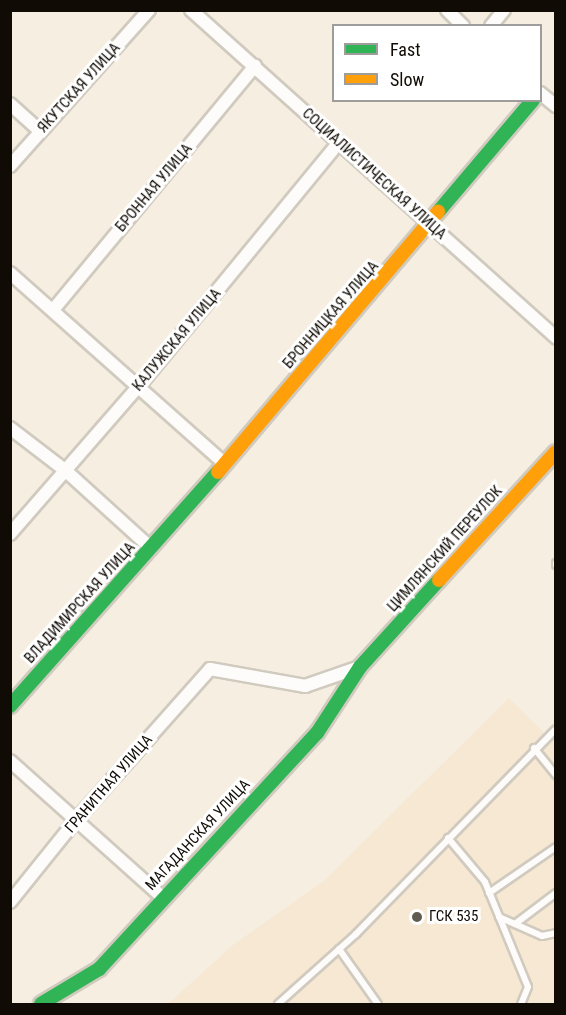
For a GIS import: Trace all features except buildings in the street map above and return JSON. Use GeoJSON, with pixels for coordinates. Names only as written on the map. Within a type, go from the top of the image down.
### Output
{"type":"FeatureCollection","features":[{"type":"Feature","properties":{"kind":"street","name":"ЯКУТСКАЯ УЛИЦА"},"geometry":{"type":"LineString","coordinates":[[10,166],[149,10]]}},
{"type":"Feature","properties":{"kind":"street","name":"СОЦИАЛИСТИЧЕСКАЯ УЛИЦА"},"geometry":{"type":"LineString","coordinates":[[192,10],[555,338]]}},
{"type":"Feature","properties":{"kind":"street"},"geometry":{"type":"LineString","coordinates":[[447,10],[461,24]]}},
{"type":"Feature","properties":{"kind":"street"},"geometry":{"type":"LineString","coordinates":[[493,24],[504,10]]}},
{"type":"Feature","properties":{"kind":"street","name":"БРОННАЯ УЛИЦА"},"geometry":{"type":"LineString","coordinates":[[53,310],[255,66]]}},
{"type":"Feature","properties":{"kind":"street"},"geometry":{"type":"LineString","coordinates":[[542,95],[555,106]]}},
{"type":"Feature","properties":{"kind":"street","name":"БРОННИЦКАЯ УЛИЦА"},"geometry":{"type":"LineString","coordinates":[[151,548],[430,225],[531,102]]}},
{"type":"Feature","properties":{"kind":"street"},"geometry":{"type":"LineString","coordinates":[[10,104],[40,131]]}},
{"type":"Feature","properties":{"kind":"street","name":"КАЛУЖСКАЯ УЛИЦА"},"geometry":{"type":"LineString","coordinates":[[10,534],[138,387],[339,142]]}},
{"type":"Feature","properties":{"kind":"street"},"geometry":{"type":"LineString","coordinates":[[10,273],[225,464]]}},
{"type":"Feature","properties":{"kind":"street"},"geometry":{"type":"LineString","coordinates":[[10,428],[66,471],[151,548]]}},
{"type":"Feature","properties":{"kind":"street","name":"ЦИМЛЯНСКИЙ ПЕРЕУЛОК"},"geometry":{"type":"LineString","coordinates":[[360,667],[555,452]]}},
{"type":"Feature","properties":{"kind":"street","name":"ВЛАДИМИРСКАЯ УЛИЦА"},"geometry":{"type":"LineString","coordinates":[[10,706],[151,548]]}},
{"type":"Feature","properties":{"kind":"street","name":"ГРАНИТНАЯ УЛИЦА"},"geometry":{"type":"LineString","coordinates":[[10,902],[76,820],[210,669],[305,686],[360,667]]}},
{"type":"Feature","properties":{"kind":"street","name":"МАГАДАНСКАЯ УЛИЦА"},"geometry":{"type":"LineString","coordinates":[[41,1005],[46,998],[99,969],[162,897],[317,733],[360,667]]}},
{"type":"Feature","properties":{"kind":"street"},"geometry":{"type":"LineString","coordinates":[[10,761],[162,897]]}},
{"type":"Feature","properties":{"kind":"lane"},"geometry":{"type":"LineString","coordinates":[[278,1005],[339,949],[555,729]]}},
{"type":"Feature","properties":{"kind":"lane"},"geometry":{"type":"LineString","coordinates":[[534,748],[554,771]]}},
{"type":"Feature","properties":{"kind":"lane"},"geometry":{"type":"LineString","coordinates":[[448,838],[485,882],[528,987],[522,1005]]}},
{"type":"Feature","properties":{"kind":"lane"},"geometry":{"type":"LineString","coordinates":[[489,894],[555,847]]}},
{"type":"Feature","properties":{"kind":"lane"},"geometry":{"type":"LineString","coordinates":[[515,924],[555,893]]}},
{"type":"Feature","properties":{"kind":"lane"},"geometry":{"type":"LineString","coordinates":[[498,917],[542,936],[555,933]]}},
{"type":"Feature","properties":{"kind":"lane"},"geometry":{"type":"LineString","coordinates":[[339,949],[378,1005]]}},
{"type":"Feature","properties":{"kind":"shaded area"},"geometry":{"type":"Polygon","coordinates":[[[509,698],[551,740],[555,736],[555,1004],[168,1004],[233,945],[325,880],[509,698]]]}},
{"type":"Feature","properties":{"kind":"traffic: fast"},"geometry":{"type":"LineString","coordinates":[[438,212],[531,102]]}},
{"type":"Feature","properties":{"kind":"traffic: fast"},"geometry":{"type":"LineString","coordinates":[[10,706],[218,472]]}},
{"type":"Feature","properties":{"kind":"traffic: fast"},"geometry":{"type":"LineString","coordinates":[[41,1004],[99,969],[317,733],[360,667],[439,580]]}},
{"type":"Feature","properties":{"kind":"traffic: slow"},"geometry":{"type":"LineString","coordinates":[[218,472],[438,212]]}},
{"type":"Feature","properties":{"kind":"traffic: slow"},"geometry":{"type":"LineString","coordinates":[[439,580],[556,452]]}},
{"type":"Feature","properties":{"kind":"place","name":"ГСК 535"},"geometry":{"type":"Point","coordinates":[417,917]}}]}
